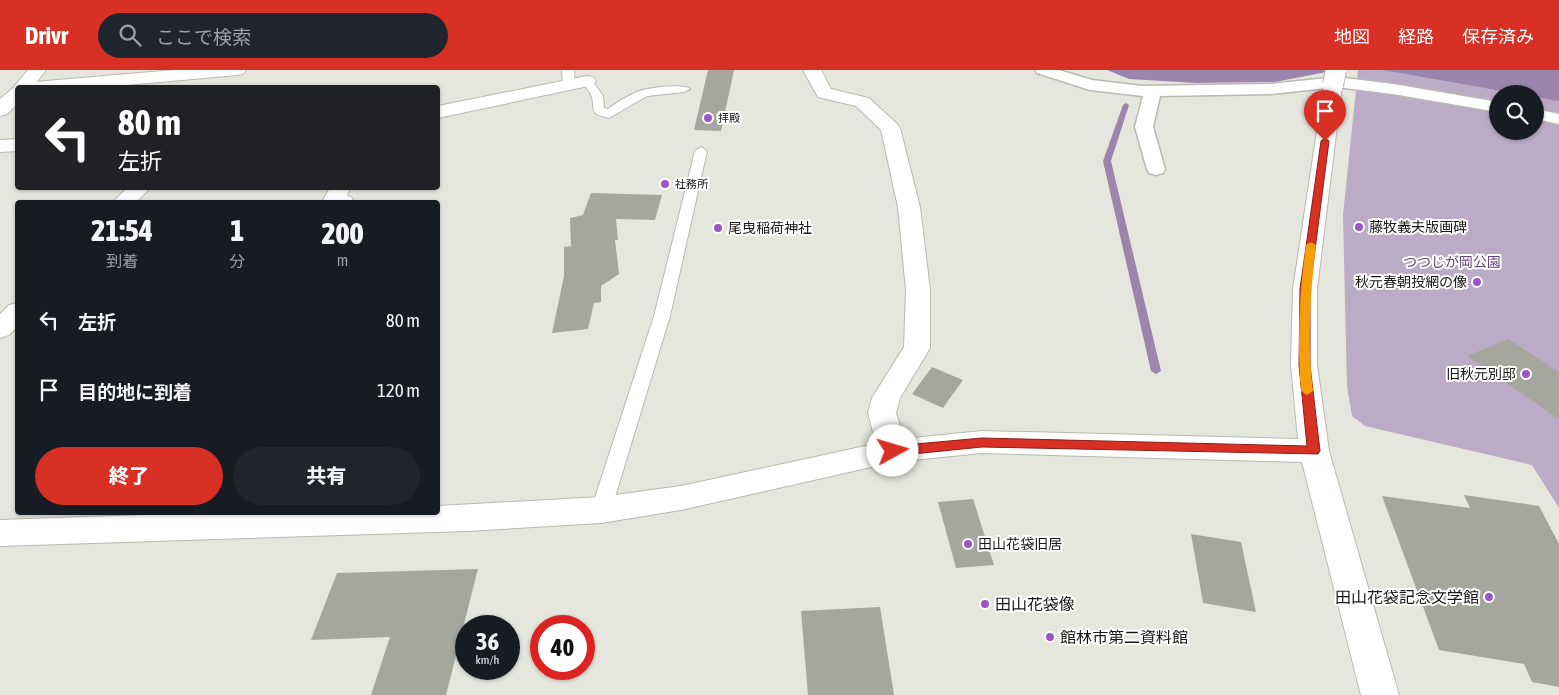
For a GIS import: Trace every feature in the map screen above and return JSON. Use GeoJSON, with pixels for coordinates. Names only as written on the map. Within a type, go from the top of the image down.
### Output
{"type":"FeatureCollection","features":[{"type":"Feature","properties":{"kind":"street"},"geometry":{"type":"LineString","coordinates":[[24,85],[37,70]]}},
{"type":"Feature","properties":{"kind":"street"},"geometry":{"type":"LineString","coordinates":[[58,85],[237,70]]}},
{"type":"Feature","properties":{"kind":"street"},"geometry":{"type":"LineString","coordinates":[[234,85],[246,70]]}},
{"type":"Feature","properties":{"kind":"street"},"geometry":{"type":"LineString","coordinates":[[812,70],[824,93],[862,102],[890,128],[909,207],[918,290],[917,348],[886,398],[882,413],[893,451]]}},
{"type":"Feature","properties":{"kind":"street"},"geometry":{"type":"LineString","coordinates":[[1043,70],[1090,85],[1153,91],[1270,89],[1337,82],[1393,89],[1489,105]]}},
{"type":"Feature","properties":{"kind":"street"},"geometry":{"type":"LineString","coordinates":[[440,111],[568,78],[587,81]]}},
{"type":"Feature","properties":{"kind":"street"},"geometry":{"type":"LineString","coordinates":[[1334,78],[1305,289],[1304,365],[1314,451],[1380,695]]}},
{"type":"Feature","properties":{"kind":"street"},"geometry":{"type":"LineString","coordinates":[[1153,91],[1144,127],[1156,169]]}},
{"type":"Feature","properties":{"kind":"street"},"geometry":{"type":"LineString","coordinates":[[0,110],[15,95]]}},
{"type":"Feature","properties":{"kind":"street"},"geometry":{"type":"LineString","coordinates":[[1544,116],[1559,119]]}},
{"type":"Feature","properties":{"kind":"street"},"geometry":{"type":"LineString","coordinates":[[0,146],[15,145]]}},
{"type":"Feature","properties":{"kind":"street"},"geometry":{"type":"LineString","coordinates":[[126,200],[137,190]]}},
{"type":"Feature","properties":{"kind":"street"},"geometry":{"type":"LineString","coordinates":[[0,329],[15,314]]}},
{"type":"Feature","properties":{"kind":"street"},"geometry":{"type":"LineString","coordinates":[[0,533],[263,518],[468,518],[601,510],[681,498],[893,451],[982,442],[1314,451]]}},
{"type":"Feature","properties":{"kind":"lane"},"geometry":{"type":"LineString","coordinates":[[587,81],[597,96],[598,110],[609,114],[621,105],[644,93],[684,89]]}},
{"type":"Feature","properties":{"kind":"lane"},"geometry":{"type":"LineString","coordinates":[[601,510],[662,316],[701,151]]}},
{"type":"Feature","properties":{"kind":"green space","name":"つつじが岡公園"},"geometry":{"type":"Polygon","coordinates":[[[1358,70],[1559,70],[1559,508],[1532,465],[1365,426],[1352,416],[1347,386],[1343,215],[1358,70]]]}},
{"type":"Feature","properties":{"kind":"shaded area"},"geometry":{"type":"Polygon","coordinates":[[[1107,70],[1337,70],[1275,82],[1196,83],[1129,79],[1107,70]]]}},
{"type":"Feature","properties":{"kind":"shaded area"},"geometry":{"type":"Polygon","coordinates":[[[1383,70],[1559,70],[1559,101],[1544,98],[1544,85],[1489,85],[1489,89],[1383,70]]]}},
{"type":"Feature","properties":{"kind":"building"},"geometry":{"type":"Polygon","coordinates":[[[708,70],[734,70],[721,131],[694,130],[708,70]]]}},
{"type":"Feature","properties":{"kind":"building"},"geometry":{"type":"Polygon","coordinates":[[[591,193],[662,195],[655,220],[616,219],[618,240],[615,240],[619,274],[601,286],[601,302],[594,303],[588,329],[552,333],[564,276],[564,247],[571,246],[570,218],[583,215],[591,193]]]}},
{"type":"Feature","properties":{"kind":"building","name":"旧秋元別邸"},"geometry":{"type":"Polygon","coordinates":[[[1508,339],[1559,372],[1559,419],[1467,356],[1508,339]]]}},
{"type":"Feature","properties":{"kind":"building"},"geometry":{"type":"Polygon","coordinates":[[[932,367],[963,380],[943,408],[912,394],[932,367]]]}},
{"type":"Feature","properties":{"kind":"building","name":"田山花袋記念文学館"},"geometry":{"type":"Polygon","coordinates":[[[1464,495],[1539,506],[1559,544],[1559,687],[1532,682],[1524,664],[1439,650],[1382,496],[1470,508],[1464,495]]]}},
{"type":"Feature","properties":{"kind":"building","name":"田山花袋旧居"},"geometry":{"type":"Polygon","coordinates":[[[973,499],[994,565],[956,568],[938,502],[973,499]]]}},
{"type":"Feature","properties":{"kind":"building"},"geometry":{"type":"Polygon","coordinates":[[[1191,534],[1241,542],[1256,612],[1203,603],[1191,534]]]}},
{"type":"Feature","properties":{"kind":"building"},"geometry":{"type":"Polygon","coordinates":[[[478,569],[466,615],[455,615],[455,660],[446,695],[371,695],[390,637],[311,640],[337,573],[478,569]]]}},
{"type":"Feature","properties":{"kind":"building"},"geometry":{"type":"Polygon","coordinates":[[[880,607],[894,695],[808,695],[801,611],[880,607]]]}},
{"type":"Feature","properties":{"kind":"waterway"},"geometry":{"type":"LineString","coordinates":[[1126,105],[1107,161],[1156,371]]}},
{"type":"Feature","properties":{"kind":"slow traffic"},"geometry":{"type":"LineString","coordinates":[[1307,391],[1304,365],[1305,289],[1311,245]]}},
{"type":"Feature","properties":{"kind":"place","name":"拝殿"},"geometry":{"type":"Point","coordinates":[708,118]}},
{"type":"Feature","properties":{"kind":"place","name":"社務所"},"geometry":{"type":"Point","coordinates":[665,184]}},
{"type":"Feature","properties":{"kind":"place","name":"藤牧義夫版画碑"},"geometry":{"type":"Point","coordinates":[1359,227]}},
{"type":"Feature","properties":{"kind":"place","name":"尾曳稲荷神社"},"geometry":{"type":"Point","coordinates":[718,228]}},
{"type":"Feature","properties":{"kind":"place","name":"秋元春朝投網の像"},"geometry":{"type":"Point","coordinates":[1477,282]}},
{"type":"Feature","properties":{"kind":"place","name":"旧秋元別邸"},"geometry":{"type":"Point","coordinates":[1526,374]}},
{"type":"Feature","properties":{"kind":"place","name":"田山花袋旧居"},"geometry":{"type":"Point","coordinates":[968,544]}},
{"type":"Feature","properties":{"kind":"place","name":"田山花袋記念文学館"},"geometry":{"type":"Point","coordinates":[1489,597]}},
{"type":"Feature","properties":{"kind":"place","name":"田山花袋像"},"geometry":{"type":"Point","coordinates":[985,604]}},
{"type":"Feature","properties":{"kind":"place","name":"館林市第二資料館"},"geometry":{"type":"Point","coordinates":[1050,637]}},
{"type":"Feature","properties":{"kind":"route"},"geometry":{"type":"LineString","coordinates":[[893,451],[982,442],[1314,451],[1304,365],[1305,289],[1325,141]]}}]}
